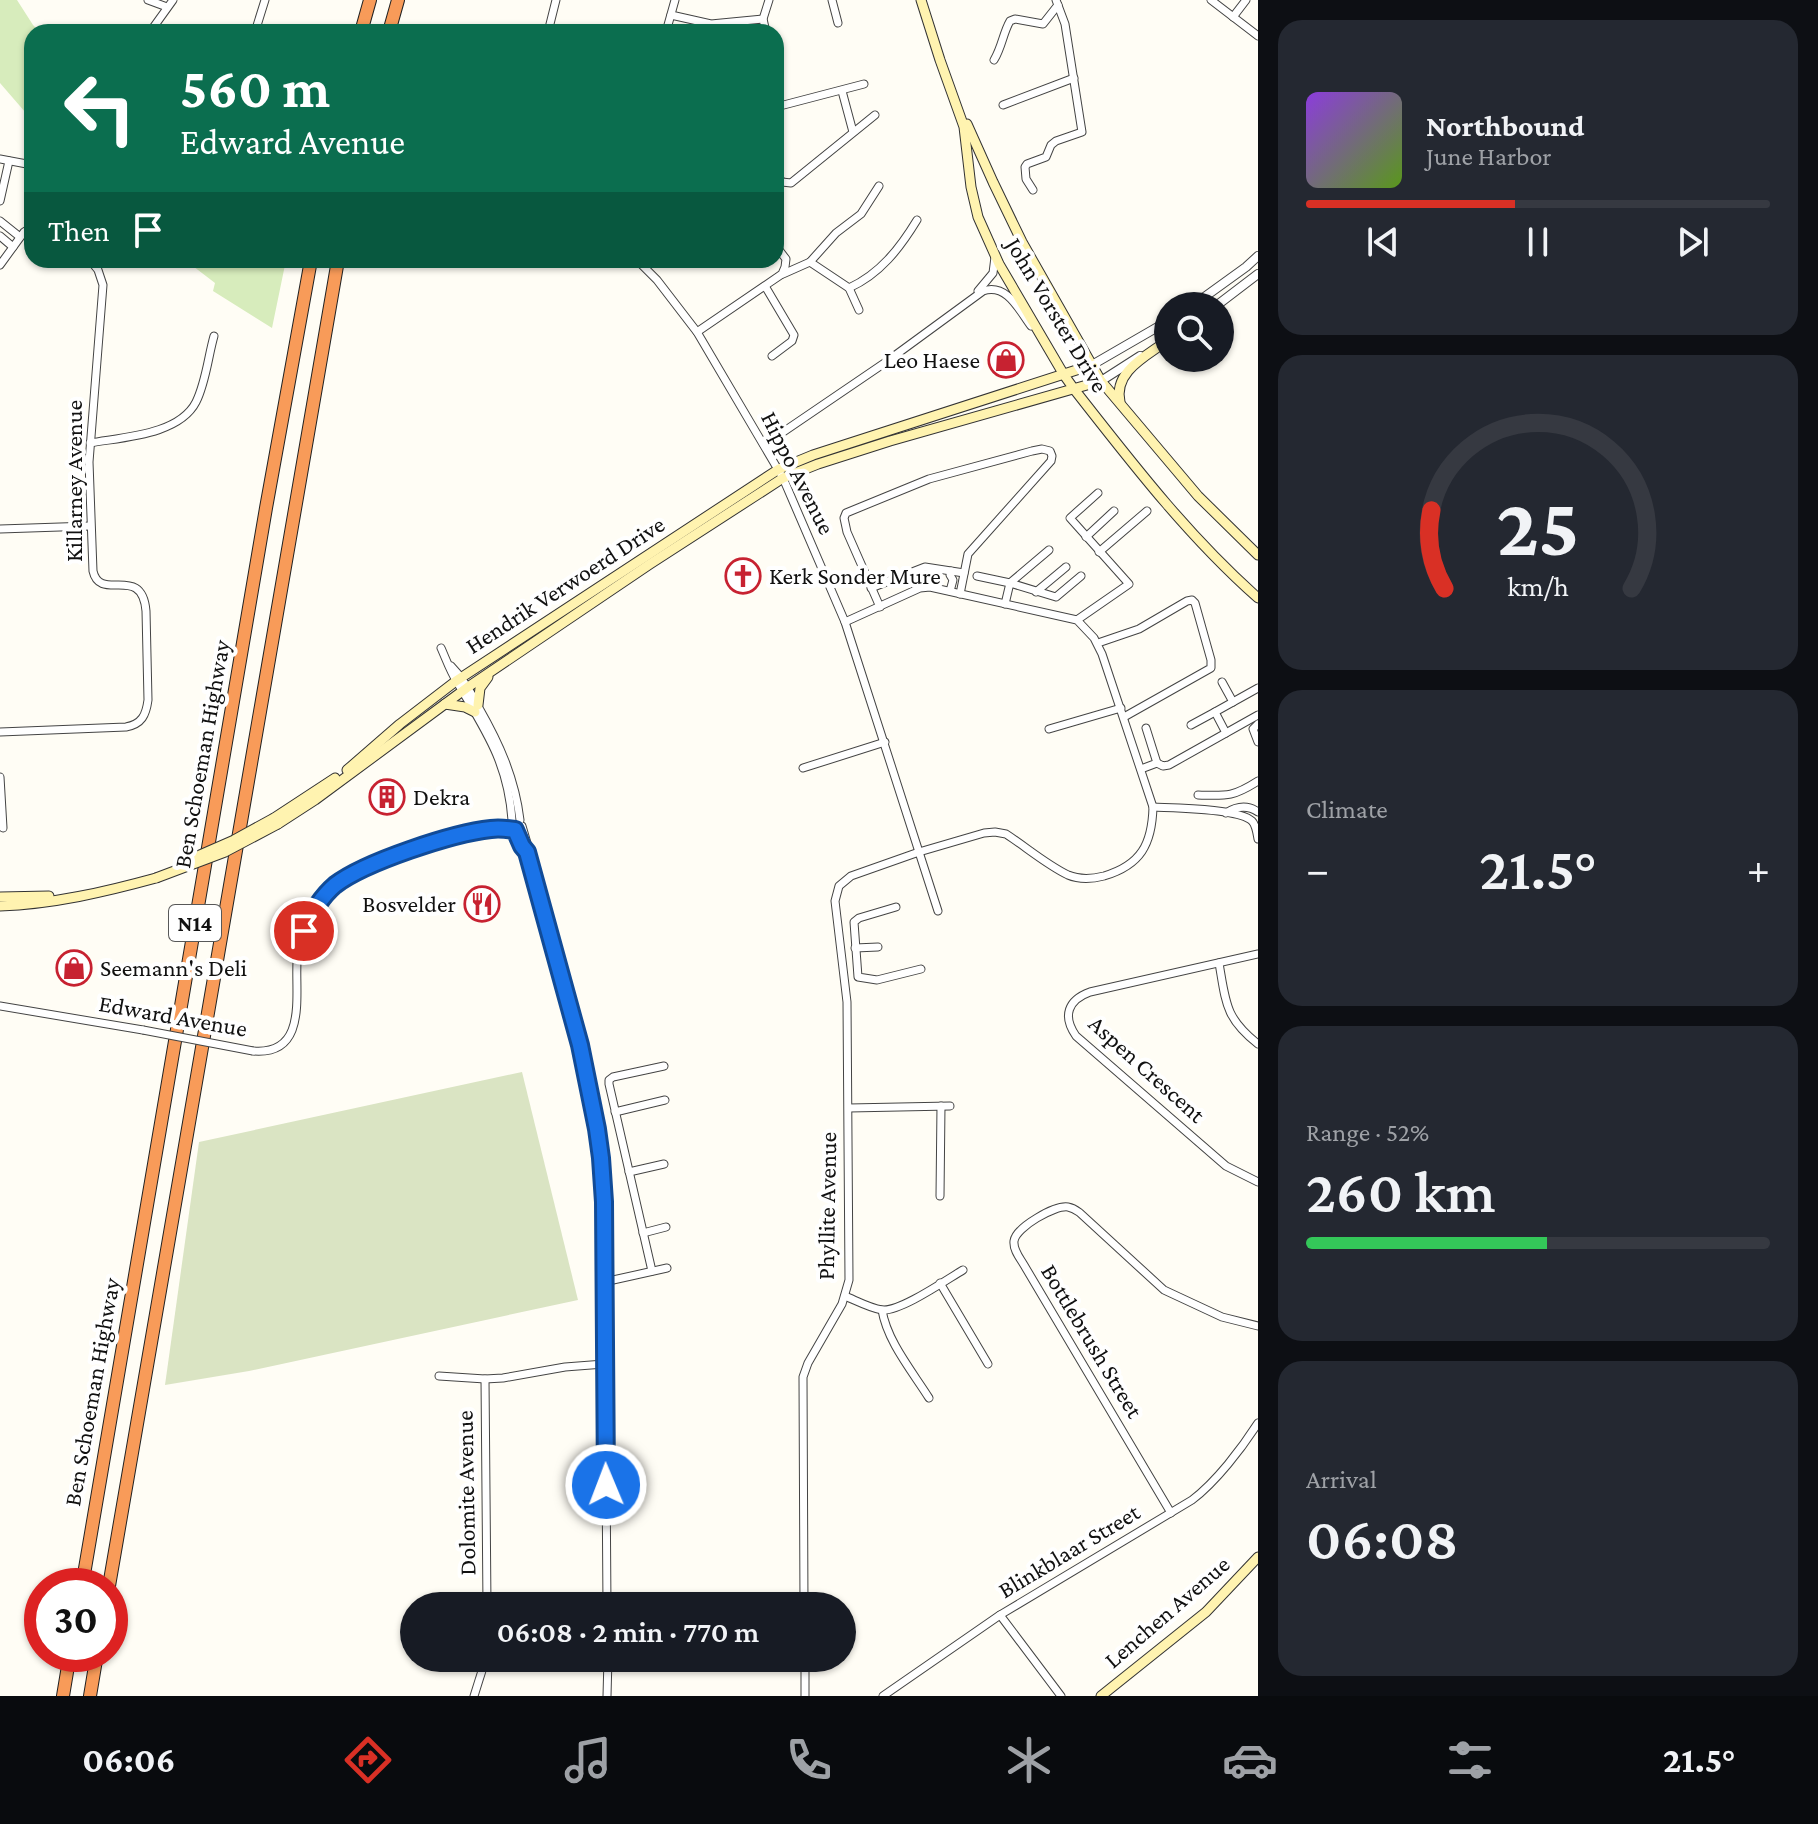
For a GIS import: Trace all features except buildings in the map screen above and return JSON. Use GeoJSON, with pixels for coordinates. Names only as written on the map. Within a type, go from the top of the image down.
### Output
{"type":"FeatureCollection","features":[{"type":"Feature","properties":{"kind":"highway"},"geometry":{"type":"LineString","coordinates":[[363,24],[370,0]]}},
{"type":"Feature","properties":{"kind":"highway"},"geometry":{"type":"LineString","coordinates":[[391,24],[398,0]]}},
{"type":"Feature","properties":{"kind":"highway","name":"Ben Schoeman Highway"},"geometry":{"type":"LineString","coordinates":[[85,1568],[310,268]]}},
{"type":"Feature","properties":{"kind":"highway","name":"Ben Schoeman Highway"},"geometry":{"type":"LineString","coordinates":[[112,1568],[337,268]]}},
{"type":"Feature","properties":{"kind":"highway"},"geometry":{"type":"LineString","coordinates":[[63,1696],[67,1672]]}},
{"type":"Feature","properties":{"kind":"highway"},"geometry":{"type":"LineString","coordinates":[[90,1696],[94,1672]]}},
{"type":"Feature","properties":{"kind":"main road","name":"John Vorster Drive"},"geometry":{"type":"LineString","coordinates":[[923,0],[964,127],[978,217],[995,256],[1074,389],[1167,506],[1201,544],[1258,598]]}},
{"type":"Feature","properties":{"kind":"main road","name":"John Vorster Drive"},"geometry":{"type":"LineString","coordinates":[[923,0],[969,127],[993,182],[1022,242],[1101,381],[1198,496],[1258,555]]}},
{"type":"Feature","properties":{"kind":"main road"},"geometry":{"type":"LineString","coordinates":[[1120,402],[1118,390],[1124,374],[1154,350]]}},
{"type":"Feature","properties":{"kind":"main road","name":"Hendrik Verwoerd Drive"},"geometry":{"type":"LineString","coordinates":[[276,821],[346,770],[459,679],[781,474],[827,450],[1092,365]]}},
{"type":"Feature","properties":{"kind":"main road","name":"Hendrik Verwoerd Drive"},"geometry":{"type":"LineString","coordinates":[[0,906],[64,900],[113,890],[225,852],[315,800],[445,704],[781,474],[1101,381]]}},
{"type":"Feature","properties":{"kind":"main road"},"geometry":{"type":"LineString","coordinates":[[445,704],[477,709],[480,688],[493,671]]}},
{"type":"Feature","properties":{"kind":"main road","name":"Hendrik Verwoerd Drive"},"geometry":{"type":"LineString","coordinates":[[0,897],[62,895],[154,876]]}},
{"type":"Feature","properties":{"kind":"main road","name":"Lenchen Avenue"},"geometry":{"type":"LineString","coordinates":[[1101,1696],[1206,1612],[1258,1557]]}},
{"type":"Feature","properties":{"kind":"street"},"geometry":{"type":"LineString","coordinates":[[148,0],[170,4],[156,24]]}},
{"type":"Feature","properties":{"kind":"street"},"geometry":{"type":"LineString","coordinates":[[258,24],[265,0]]}},
{"type":"Feature","properties":{"kind":"street"},"geometry":{"type":"LineString","coordinates":[[550,24],[556,0]]}},
{"type":"Feature","properties":{"kind":"street"},"geometry":{"type":"LineString","coordinates":[[668,24],[675,0]]}},
{"type":"Feature","properties":{"kind":"street"},"geometry":{"type":"LineString","coordinates":[[764,24],[769,0]]}},
{"type":"Feature","properties":{"kind":"street"},"geometry":{"type":"LineString","coordinates":[[832,0],[838,23]]}},
{"type":"Feature","properties":{"kind":"street"},"geometry":{"type":"LineString","coordinates":[[1211,0],[1258,36]]}},
{"type":"Feature","properties":{"kind":"street"},"geometry":{"type":"LineString","coordinates":[[1233,17],[1246,0]]}},
{"type":"Feature","properties":{"kind":"street"},"geometry":{"type":"LineString","coordinates":[[994,60],[1010,21],[1015,19],[1043,24],[1057,2]]}},
{"type":"Feature","properties":{"kind":"street"},"geometry":{"type":"LineString","coordinates":[[1033,190],[1026,179],[1027,164],[1046,157],[1056,141],[1082,132],[1065,24],[1057,2]]}},
{"type":"Feature","properties":{"kind":"street"},"geometry":{"type":"LineString","coordinates":[[671,15],[698,24]]}},
{"type":"Feature","properties":{"kind":"street"},"geometry":{"type":"LineString","coordinates":[[734,24],[763,19]]}},
{"type":"Feature","properties":{"kind":"street"},"geometry":{"type":"LineString","coordinates":[[1003,105],[1074,78]]}},
{"type":"Feature","properties":{"kind":"street"},"geometry":{"type":"LineString","coordinates":[[784,105],[864,84]]}},
{"type":"Feature","properties":{"kind":"street"},"geometry":{"type":"LineString","coordinates":[[842,91],[853,132]]}},
{"type":"Feature","properties":{"kind":"street"},"geometry":{"type":"LineString","coordinates":[[784,182],[791,183],[875,115]]}},
{"type":"Feature","properties":{"kind":"street"},"geometry":{"type":"LineString","coordinates":[[0,159],[24,164]]}},
{"type":"Feature","properties":{"kind":"street"},"geometry":{"type":"LineString","coordinates":[[0,201],[9,161]]}},
{"type":"Feature","properties":{"kind":"street"},"geometry":{"type":"LineString","coordinates":[[697,332],[782,274],[808,263],[836,233],[861,214],[879,186]]}},
{"type":"Feature","properties":{"kind":"street"},"geometry":{"type":"LineString","coordinates":[[849,288],[890,259],[917,220]]}},
{"type":"Feature","properties":{"kind":"street"},"geometry":{"type":"LineString","coordinates":[[0,221],[20,237]]}},
{"type":"Feature","properties":{"kind":"street"},"geometry":{"type":"LineString","coordinates":[[0,265],[24,232]]}},
{"type":"Feature","properties":{"kind":"street"},"geometry":{"type":"LineString","coordinates":[[0,236],[13,247]]}},
{"type":"Feature","properties":{"kind":"street"},"geometry":{"type":"LineString","coordinates":[[784,256],[808,263],[849,288],[859,310]]}},
{"type":"Feature","properties":{"kind":"street"},"geometry":{"type":"LineString","coordinates":[[974,296],[990,277],[995,256]]}},
{"type":"Feature","properties":{"kind":"street"},"geometry":{"type":"LineString","coordinates":[[1211,292],[1258,256]]}},
{"type":"Feature","properties":{"kind":"street"},"geometry":{"type":"LineString","coordinates":[[782,274],[786,259]]}},
{"type":"Feature","properties":{"kind":"street","name":"Killarney Avenue"},"geometry":{"type":"LineString","coordinates":[[0,732],[126,727],[137,724],[145,717],[148,700],[145,602],[135,586],[106,585],[95,579],[90,526],[90,443],[103,285],[96,268]]}},
{"type":"Feature","properties":{"kind":"street","name":"Hippo Avenue"},"geometry":{"type":"LineString","coordinates":[[645,268],[697,332],[781,474],[845,622],[938,911]]}},
{"type":"Feature","properties":{"kind":"street"},"geometry":{"type":"LineString","coordinates":[[1234,292],[1258,274]]}},
{"type":"Feature","properties":{"kind":"street"},"geometry":{"type":"LineString","coordinates":[[765,286],[794,335],[792,341],[772,356]]}},
{"type":"Feature","properties":{"kind":"street"},"geometry":{"type":"LineString","coordinates":[[764,445],[988,289],[1003,291],[1047,347]]}},
{"type":"Feature","properties":{"kind":"street","name":"Hendrik Verwoerd Drive"},"geometry":{"type":"LineString","coordinates":[[1092,365],[1154,329]]}},
{"type":"Feature","properties":{"kind":"street"},"geometry":{"type":"LineString","coordinates":[[90,443],[162,429],[182,419],[197,400],[214,336]]}},
{"type":"Feature","properties":{"kind":"street","name":"Hendrik Verwoerd Drive"},"geometry":{"type":"LineString","coordinates":[[1101,381],[1154,348]]}},
{"type":"Feature","properties":{"kind":"street"},"geometry":{"type":"LineString","coordinates":[[880,607],[847,532],[846,513],[932,478],[1032,451],[1050,451],[1051,461],[968,554],[960,594]]}},
{"type":"Feature","properties":{"kind":"street"},"geometry":{"type":"LineString","coordinates":[[1077,620],[1129,584],[1070,518],[1098,493]]}},
{"type":"Feature","properties":{"kind":"street"},"geometry":{"type":"LineString","coordinates":[[1086,537],[1114,511]]}},
{"type":"Feature","properties":{"kind":"street"},"geometry":{"type":"LineString","coordinates":[[1099,552],[1147,511]]}},
{"type":"Feature","properties":{"kind":"street"},"geometry":{"type":"LineString","coordinates":[[0,529],[90,526]]}},
{"type":"Feature","properties":{"kind":"street"},"geometry":{"type":"LineString","coordinates":[[1005,604],[1010,583],[1049,550]]}},
{"type":"Feature","properties":{"kind":"street"},"geometry":{"type":"LineString","coordinates":[[871,588],[925,567],[964,573]]}},
{"type":"Feature","properties":{"kind":"street"},"geometry":{"type":"LineString","coordinates":[[1036,592],[1066,567]]}},
{"type":"Feature","properties":{"kind":"street"},"geometry":{"type":"LineString","coordinates":[[950,591],[953,580],[951,571]]}},
{"type":"Feature","properties":{"kind":"street"},"geometry":{"type":"LineString","coordinates":[[977,576],[1056,597],[1081,576]]}},
{"type":"Feature","properties":{"kind":"street"},"geometry":{"type":"LineString","coordinates":[[845,622],[920,588],[930,587],[1077,620],[1098,643],[1153,807],[1149,835],[1138,858],[1117,871],[1088,879],[1068,875],[1001,832],[984,833],[919,852]]}},
{"type":"Feature","properties":{"kind":"street"},"geometry":{"type":"LineString","coordinates":[[1098,643],[1139,629],[1184,602],[1191,600],[1195,603],[1211,668],[1124,717]]}},
{"type":"Feature","properties":{"kind":"street"},"geometry":{"type":"LineString","coordinates":[[441,648],[502,751],[513,782],[516,824],[527,843],[580,1045],[597,1129],[604,1202],[607,1592]]}},
{"type":"Feature","properties":{"kind":"street"},"geometry":{"type":"LineString","coordinates":[[1222,682],[1233,702]]}},
{"type":"Feature","properties":{"kind":"street"},"geometry":{"type":"LineString","coordinates":[[1191,725],[1258,688]]}},
{"type":"Feature","properties":{"kind":"street"},"geometry":{"type":"LineString","coordinates":[[1049,729],[1121,708]]}},
{"type":"Feature","properties":{"kind":"street"},"geometry":{"type":"LineString","coordinates":[[1215,712],[1226,733]]}},
{"type":"Feature","properties":{"kind":"street"},"geometry":{"type":"LineString","coordinates":[[1146,728],[1157,763],[1163,766],[1258,715]]}},
{"type":"Feature","properties":{"kind":"street"},"geometry":{"type":"LineString","coordinates":[[1258,724],[1253,732],[1258,742]]}},
{"type":"Feature","properties":{"kind":"street"},"geometry":{"type":"LineString","coordinates":[[803,768],[885,742]]}},
{"type":"Feature","properties":{"kind":"street"},"geometry":{"type":"LineString","coordinates":[[1141,769],[1157,763]]}},
{"type":"Feature","properties":{"kind":"street"},"geometry":{"type":"LineString","coordinates":[[0,777],[3,828]]}},
{"type":"Feature","properties":{"kind":"street"},"geometry":{"type":"LineString","coordinates":[[1198,795],[1239,793],[1258,781]]}},
{"type":"Feature","properties":{"kind":"street"},"geometry":{"type":"LineString","coordinates":[[1221,796],[1223,812]]}},
{"type":"Feature","properties":{"kind":"street"},"geometry":{"type":"LineString","coordinates":[[1153,807],[1223,812],[1243,817],[1254,824],[1258,839]]}},
{"type":"Feature","properties":{"kind":"street"},"geometry":{"type":"LineString","coordinates":[[1223,812],[1244,807],[1258,812]]}},
{"type":"Feature","properties":{"kind":"street","name":"Edward Avenue"},"geometry":{"type":"LineString","coordinates":[[0,1006],[253,1051],[268,1050],[281,1044],[294,1026],[299,942],[320,901],[333,887],[353,873],[391,858],[448,839],[516,824]]}},
{"type":"Feature","properties":{"kind":"street","name":"Phyllite Avenue"},"geometry":{"type":"LineString","coordinates":[[804,1592],[803,1377],[845,1296],[850,1270],[845,974],[835,901],[839,886],[851,876],[919,852]]}},
{"type":"Feature","properties":{"kind":"street"},"geometry":{"type":"LineString","coordinates":[[896,907],[855,921],[859,978],[870,980],[921,969]]}},
{"type":"Feature","properties":{"kind":"street"},"geometry":{"type":"LineString","coordinates":[[855,948],[878,947]]}},
{"type":"Feature","properties":{"kind":"street","name":"Aspen Crescent"},"geometry":{"type":"LineString","coordinates":[[1258,954],[1084,994],[1072,1004],[1068,1023],[1076,1036],[1190,1136],[1226,1166],[1258,1182]]}},
{"type":"Feature","properties":{"kind":"street"},"geometry":{"type":"LineString","coordinates":[[1219,963],[1233,1019],[1258,1044]]}},
{"type":"Feature","properties":{"kind":"street"},"geometry":{"type":"LineString","coordinates":[[845,974],[857,972]]}},
{"type":"Feature","properties":{"kind":"street"},"geometry":{"type":"LineString","coordinates":[[652,1271],[609,1080],[664,1066]]}},
{"type":"Feature","properties":{"kind":"street"},"geometry":{"type":"LineString","coordinates":[[615,1112],[665,1100]]}},
{"type":"Feature","properties":{"kind":"street"},"geometry":{"type":"LineString","coordinates":[[849,1108],[945,1106],[940,1196]]}},
{"type":"Feature","properties":{"kind":"street"},"geometry":{"type":"LineString","coordinates":[[629,1172],[664,1164]]}},
{"type":"Feature","properties":{"kind":"street","name":"Bottlebrush Street"},"geometry":{"type":"LineString","coordinates":[[1171,1513],[1015,1248],[1015,1237],[1023,1227],[1051,1210],[1071,1207],[1164,1290],[1222,1317],[1258,1326]]}},
{"type":"Feature","properties":{"kind":"street"},"geometry":{"type":"LineString","coordinates":[[643,1233],[666,1227]]}},
{"type":"Feature","properties":{"kind":"street"},"geometry":{"type":"LineString","coordinates":[[604,1282],[667,1268]]}},
{"type":"Feature","properties":{"kind":"street"},"geometry":{"type":"LineString","coordinates":[[845,1296],[882,1310],[895,1308],[963,1270]]}},
{"type":"Feature","properties":{"kind":"street"},"geometry":{"type":"LineString","coordinates":[[940,1283],[988,1364]]}},
{"type":"Feature","properties":{"kind":"street"},"geometry":{"type":"LineString","coordinates":[[882,1310],[890,1334],[929,1398]]}},
{"type":"Feature","properties":{"kind":"street"},"geometry":{"type":"LineString","coordinates":[[439,1376],[503,1378],[604,1364]]}},
{"type":"Feature","properties":{"kind":"street","name":"Dolomite Avenue"},"geometry":{"type":"LineString","coordinates":[[485,1379],[487,1592]]}},
{"type":"Feature","properties":{"kind":"street","name":"Blinkblaar Street"},"geometry":{"type":"LineString","coordinates":[[883,1696],[1000,1615],[1204,1491],[1258,1423]]}},
{"type":"Feature","properties":{"kind":"street"},"geometry":{"type":"LineString","coordinates":[[1000,1615],[1061,1696]]}},
{"type":"Feature","properties":{"kind":"street"},"geometry":{"type":"LineString","coordinates":[[474,1696],[482,1672]]}},
{"type":"Feature","properties":{"kind":"street"},"geometry":{"type":"LineString","coordinates":[[607,1696],[608,1672]]}},
{"type":"Feature","properties":{"kind":"street"},"geometry":{"type":"LineString","coordinates":[[805,1672],[805,1696]]}},
{"type":"Feature","properties":{"kind":"green space"},"geometry":{"type":"Polygon","coordinates":[[[0,0],[17,0],[32,24],[24,24],[24,111],[0,83],[0,0]]]}},
{"type":"Feature","properties":{"kind":"green space"},"geometry":{"type":"Polygon","coordinates":[[[195,268],[284,268],[272,328],[213,291],[215,283],[195,268]]]}},
{"type":"Feature","properties":{"kind":"green space"},"geometry":{"type":"Polygon","coordinates":[[[522,1072],[578,1300],[249,1371],[165,1385],[199,1142],[522,1072]]]}},
{"type":"Feature","properties":{"kind":"place","name":"Leo Haese"},"geometry":{"type":"Point","coordinates":[1006,360]}},
{"type":"Feature","properties":{"kind":"place","name":"Kerk Sonder Mure"},"geometry":{"type":"Point","coordinates":[743,576]}},
{"type":"Feature","properties":{"kind":"place","name":"Dekra"},"geometry":{"type":"Point","coordinates":[387,797]}},
{"type":"Feature","properties":{"kind":"place","name":"Bosvelder"},"geometry":{"type":"Point","coordinates":[482,904]}},
{"type":"Feature","properties":{"kind":"place","name":"Seemann's Deli"},"geometry":{"type":"Point","coordinates":[74,968]}},
{"type":"Feature","properties":{"kind":"route"},"geometry":{"type":"LineString","coordinates":[[304,931],[320,901],[333,887],[353,873],[391,858],[448,839],[495,828],[515,830],[527,852],[580,1045],[601,1158],[606,1485]]}}]}
